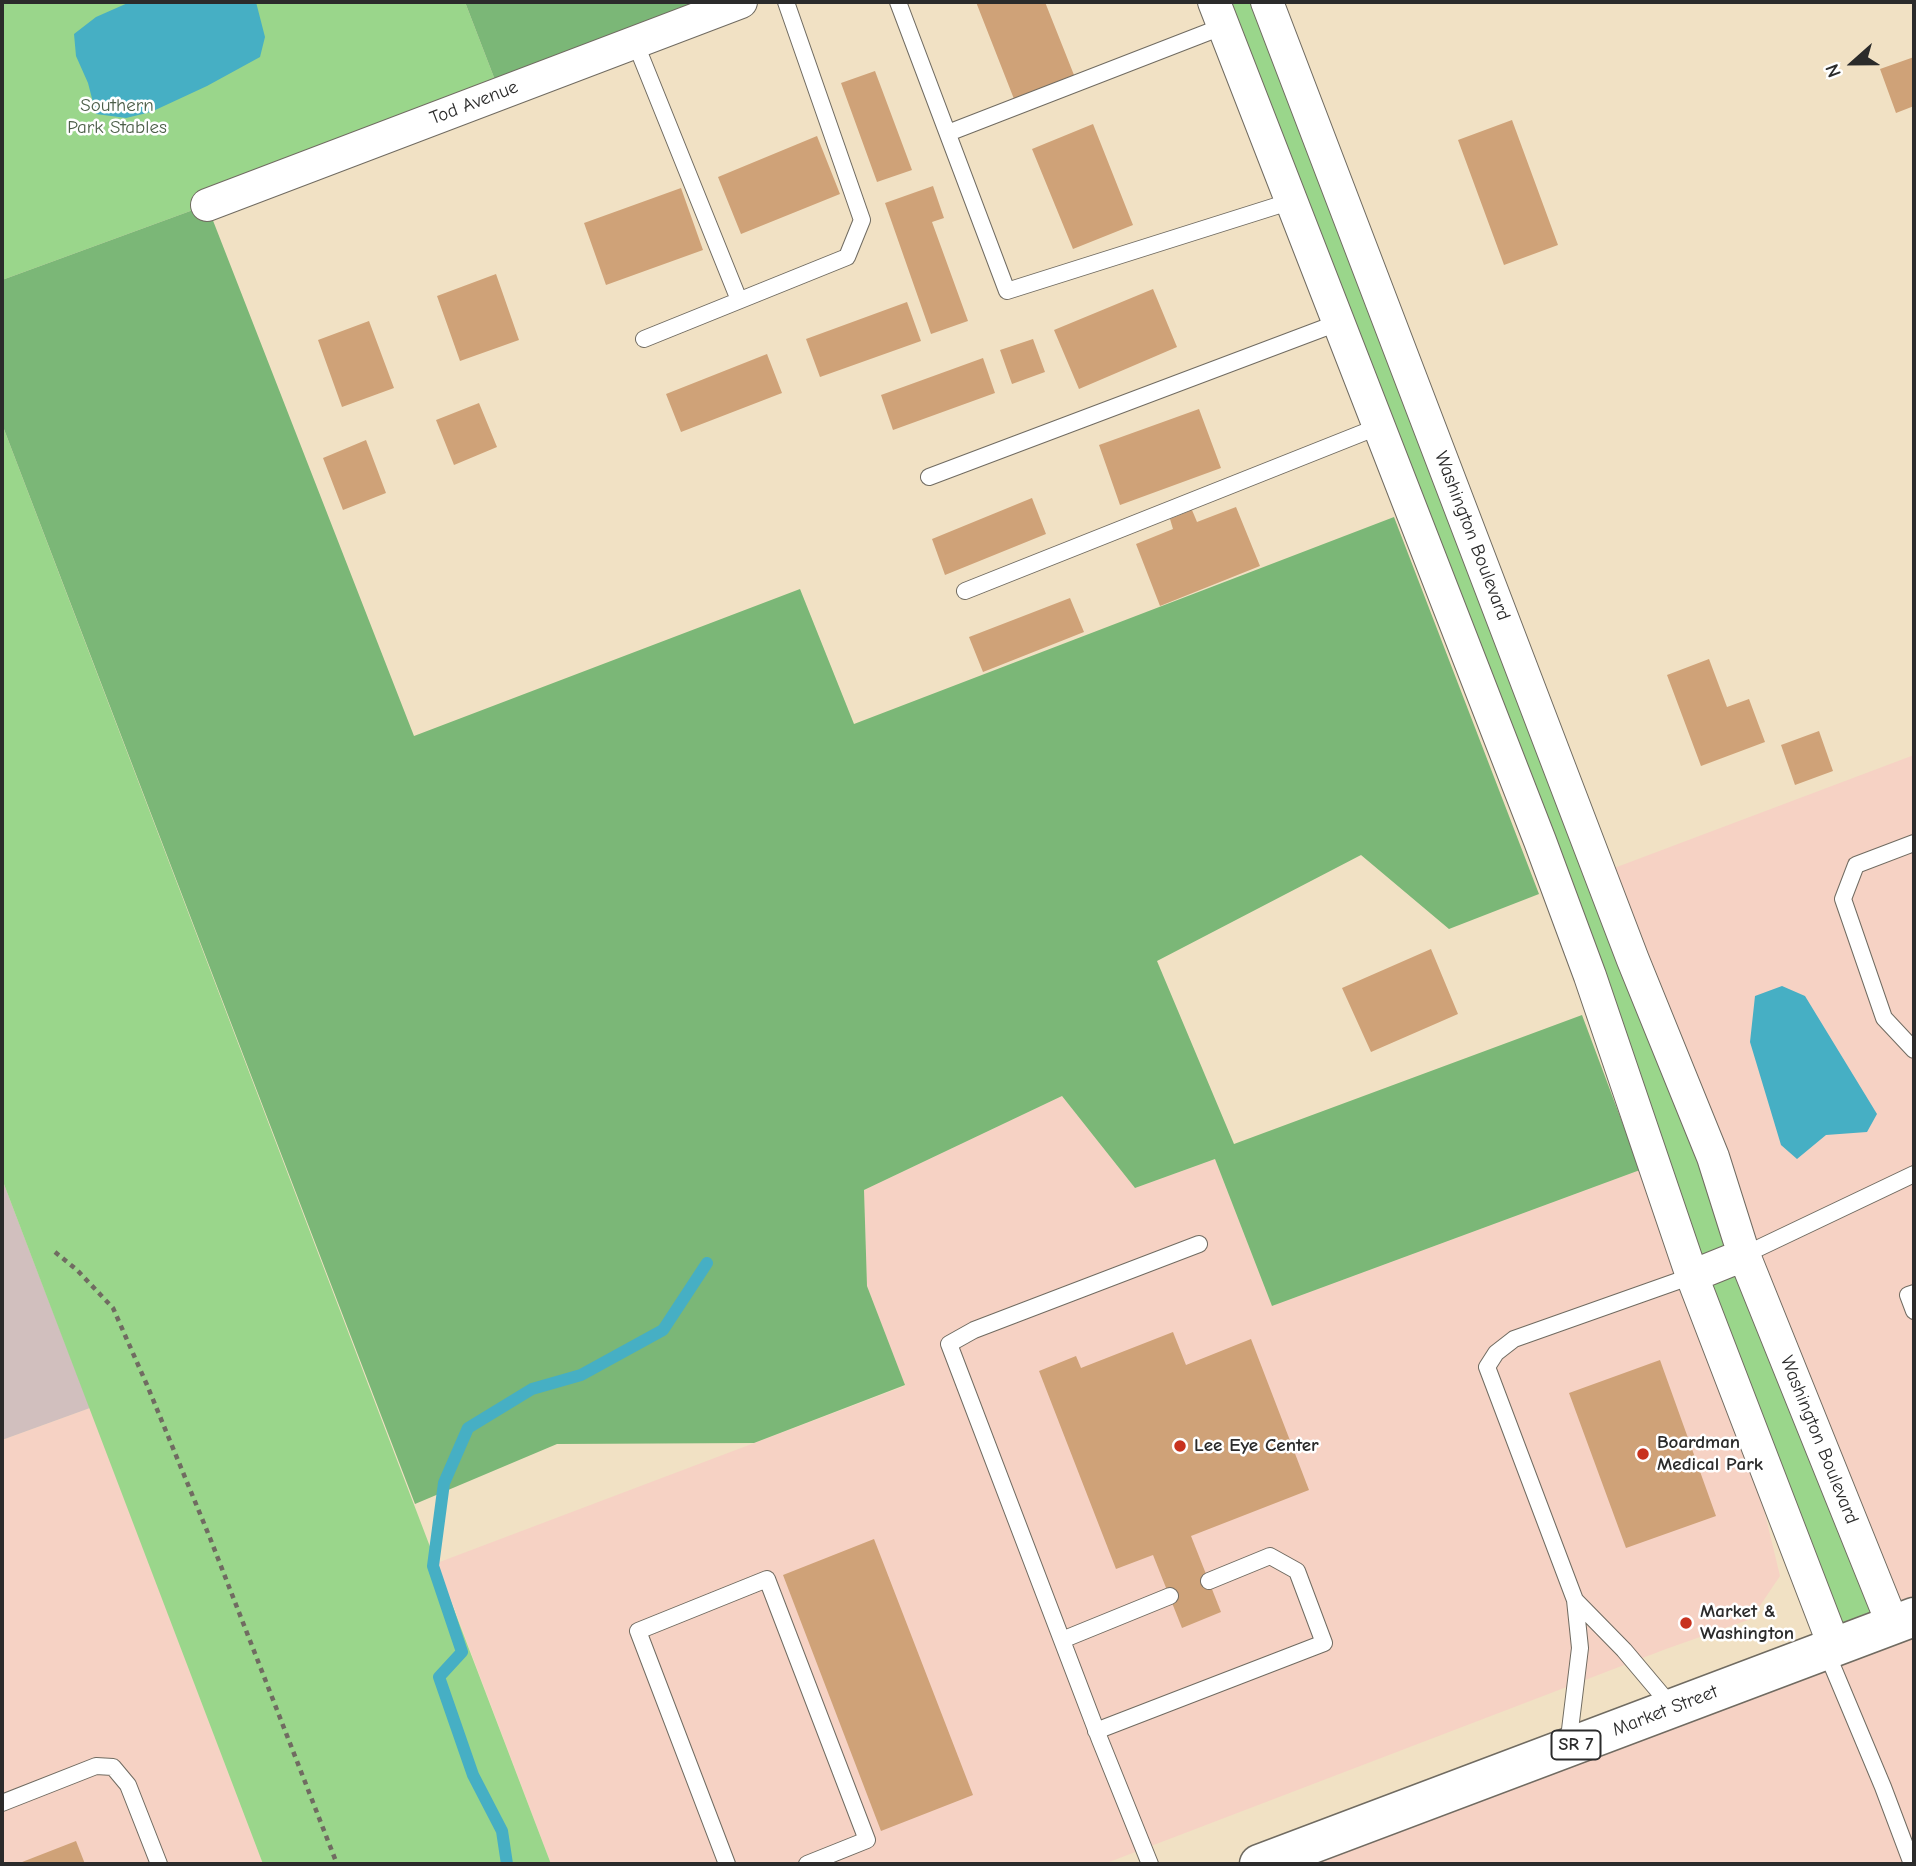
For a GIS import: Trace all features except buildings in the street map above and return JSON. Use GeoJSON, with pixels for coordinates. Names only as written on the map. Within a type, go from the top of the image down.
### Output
{"type":"FeatureCollection","features":[{"type":"Feature","properties":{"kind":"main road","name":"Market Street"},"geometry":{"type":"LineString","coordinates":[[1259,1864],[1904,1621]]}},
{"type":"Feature","properties":{"kind":"street","name":"Tod Avenue"},"geometry":{"type":"LineString","coordinates":[[207,205],[741,2]]}},
{"type":"Feature","properties":{"kind":"street","name":"Washington Boulevard"},"geometry":{"type":"LineString","coordinates":[[1268,2],[1633,960],[1713,1157],[1744,1255],[1904,1621]]}},
{"type":"Feature","properties":{"kind":"street"},"geometry":{"type":"LineString","coordinates":[[1219,14],[1540,841],[1590,976],[1692,1276],[1830,1649]]}},
{"type":"Feature","properties":{"kind":"street"},"geometry":{"type":"LineString","coordinates":[[1318,267],[1363,248]]}},
{"type":"Feature","properties":{"kind":"street"},"geometry":{"type":"LineString","coordinates":[[1540,841],[1582,824]]}},
{"type":"Feature","properties":{"kind":"street"},"geometry":{"type":"LineString","coordinates":[[1590,976],[1633,960]]}},
{"type":"Feature","properties":{"kind":"street"},"geometry":{"type":"LineString","coordinates":[[1692,1276],[1744,1255]]}},
{"type":"Feature","properties":{"kind":"lane"},"geometry":{"type":"LineString","coordinates":[[644,339],[847,257],[862,220],[786,2]]}},
{"type":"Feature","properties":{"kind":"lane"},"geometry":{"type":"LineString","coordinates":[[898,2],[1007,291],[1292,201]]}},
{"type":"Feature","properties":{"kind":"lane"},"geometry":{"type":"LineString","coordinates":[[948,133],[1219,14]]}},
{"type":"Feature","properties":{"kind":"lane"},"geometry":{"type":"LineString","coordinates":[[635,42],[738,300]]}},
{"type":"Feature","properties":{"kind":"lane"},"geometry":{"type":"LineString","coordinates":[[929,477],[1339,322]]}},
{"type":"Feature","properties":{"kind":"lane"},"geometry":{"type":"LineString","coordinates":[[965,591],[1380,426]]}},
{"type":"Feature","properties":{"kind":"lane"},"geometry":{"type":"LineString","coordinates":[[1914,843],[1856,865],[1843,899],[1884,1018],[1914,1050]]}},
{"type":"Feature","properties":{"kind":"lane"},"geometry":{"type":"LineString","coordinates":[[1744,1255],[1914,1174]]}},
{"type":"Feature","properties":{"kind":"lane"},"geometry":{"type":"LineString","coordinates":[[1150,1864],[1096,1731],[949,1344],[974,1330],[1199,1244]]}},
{"type":"Feature","properties":{"kind":"lane"},"geometry":{"type":"LineString","coordinates":[[1567,1748],[1580,1648],[1575,1600],[1487,1367],[1496,1353],[1514,1339],[1692,1276]]}},
{"type":"Feature","properties":{"kind":"lane"},"geometry":{"type":"LineString","coordinates":[[1914,1293],[1908,1295],[1914,1311]]}},
{"type":"Feature","properties":{"kind":"lane"},"geometry":{"type":"LineString","coordinates":[[1096,1731],[1324,1643],[1297,1571],[1270,1556],[1209,1581]]}},
{"type":"Feature","properties":{"kind":"lane"},"geometry":{"type":"LineString","coordinates":[[727,1864],[638,1631],[767,1580],[867,1840],[807,1864]]}},
{"type":"Feature","properties":{"kind":"lane"},"geometry":{"type":"LineString","coordinates":[[1062,1640],[1170,1596]]}},
{"type":"Feature","properties":{"kind":"lane"},"geometry":{"type":"LineString","coordinates":[[1575,1600],[1624,1650],[1673,1709]]}},
{"type":"Feature","properties":{"kind":"lane"},"geometry":{"type":"LineString","coordinates":[[1830,1649],[1912,1864]]}},
{"type":"Feature","properties":{"kind":"lane"},"geometry":{"type":"LineString","coordinates":[[2,1803],[96,1766],[113,1768],[128,1785],[159,1864]]}},
{"type":"Feature","properties":{"kind":"path"},"geometry":{"type":"LineString","coordinates":[[55,1252],[77,1270],[113,1308],[210,1538],[337,1864]]}},
{"type":"Feature","properties":{"kind":"shaded area"},"geometry":{"type":"Polygon","coordinates":[[[1914,755],[1914,1864],[1259,1864],[1826,1651],[1601,873],[1914,755]]]}},
{"type":"Feature","properties":{"kind":"shaded area"},"geometry":{"type":"Polygon","coordinates":[[[1062,1096],[1135,1188],[1215,1159],[1272,1306],[1640,1170],[1761,1497],[1780,1576],[1751,1619],[1104,1864],[551,1864],[437,1563],[905,1386],[867,1286],[864,1190],[1062,1096]]]}},
{"type":"Feature","properties":{"kind":"shaded area"},"geometry":{"type":"Polygon","coordinates":[[[2,1179],[90,1408],[2,1440],[2,1179]]]}},
{"type":"Feature","properties":{"kind":"shaded area"},"geometry":{"type":"Polygon","coordinates":[[[90,1408],[263,1864],[2,1864],[2,1440],[90,1408]]]}},
{"type":"Feature","properties":{"kind":"green space","name":"Southern Park Stables"},"geometry":{"type":"Polygon","coordinates":[[[2,2],[465,2],[500,93],[2,280],[2,2]]]}},
{"type":"Feature","properties":{"kind":"green space"},"geometry":{"type":"Polygon","coordinates":[[[465,2],[741,2],[500,93],[465,2]]]}},
{"type":"Feature","properties":{"kind":"green space"},"geometry":{"type":"Polygon","coordinates":[[[1214,2],[1267,2],[1893,1625],[1835,1648],[1214,2]]]}},
{"type":"Feature","properties":{"kind":"green space"},"geometry":{"type":"Polygon","coordinates":[[[193,210],[212,218],[414,736],[800,589],[854,724],[1394,517],[1539,894],[1449,929],[1361,855],[1157,961],[1234,1144],[1582,1015],[1640,1170],[1272,1306],[1215,1159],[1135,1188],[1062,1096],[864,1190],[867,1286],[905,1385],[754,1443],[557,1444],[415,1504],[2,424],[2,280],[193,210]]]}},
{"type":"Feature","properties":{"kind":"green space"},"geometry":{"type":"Polygon","coordinates":[[[2,424],[551,1864],[263,1864],[2,1179],[2,424]]]}},
{"type":"Feature","properties":{"kind":"water"},"geometry":{"type":"Polygon","coordinates":[[[130,2],[256,2],[265,37],[260,57],[151,112],[126,118],[96,114],[88,83],[76,56],[74,34],[96,17],[130,2]]]}},
{"type":"Feature","properties":{"kind":"water"},"geometry":{"type":"Polygon","coordinates":[[[1782,986],[1805,996],[1877,1114],[1867,1132],[1826,1135],[1797,1159],[1781,1145],[1750,1042],[1755,996],[1782,986]]]}},
{"type":"Feature","properties":{"kind":"waterway"},"geometry":{"type":"LineString","coordinates":[[507,1864],[502,1831],[473,1775],[439,1677],[462,1652],[433,1566],[444,1483],[468,1428],[532,1389],[581,1375],[663,1330],[707,1263]]}},
{"type":"Feature","properties":{"kind":"place","name":"Lee Eye Center"},"geometry":{"type":"Point","coordinates":[1180,1446]}},
{"type":"Feature","properties":{"kind":"place","name":"Boardman Medical Park"},"geometry":{"type":"Point","coordinates":[1643,1454]}},
{"type":"Feature","properties":{"kind":"place","name":"Market & Washington"},"geometry":{"type":"Point","coordinates":[1686,1623]}}]}
